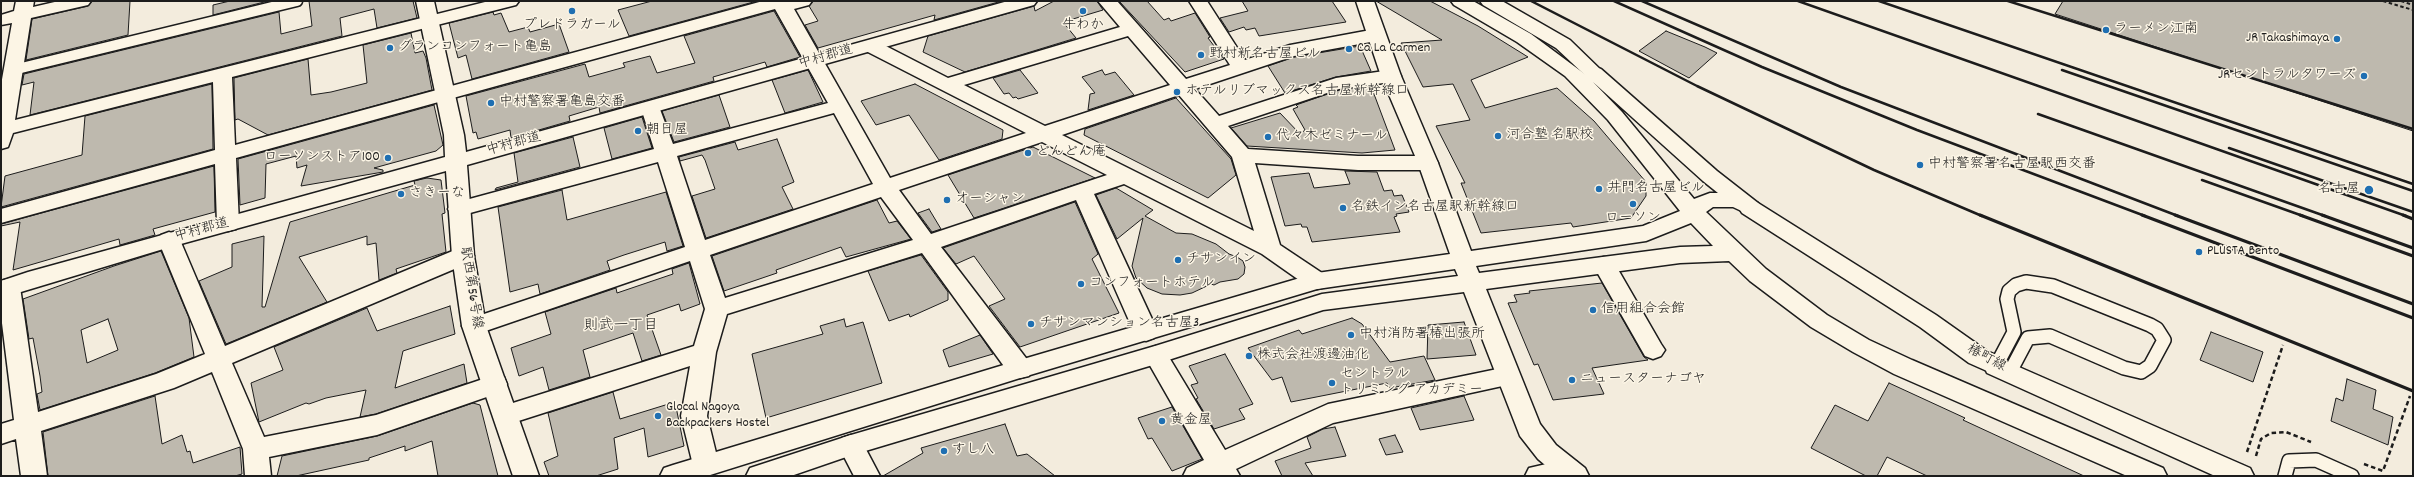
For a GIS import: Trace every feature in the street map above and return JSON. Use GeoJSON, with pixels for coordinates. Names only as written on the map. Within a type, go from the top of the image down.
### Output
{"type":"FeatureCollection","features":[{"type":"Feature","properties":{"kind":"street"},"geometry":{"type":"LineString","coordinates":[[1,20],[24,8],[82,1]]}},
{"type":"Feature","properties":{"kind":"street","name":"駅西第56号線"},"geometry":{"type":"LineString","coordinates":[[425,1],[454,135],[463,256],[474,326],[526,476]]}},
{"type":"Feature","properties":{"kind":"street"},"geometry":{"type":"LineString","coordinates":[[24,8],[2,134],[222,74],[510,1]]}},
{"type":"Feature","properties":{"kind":"street"},"geometry":{"type":"LineString","coordinates":[[1,216],[445,93],[781,3],[803,1]]}},
{"type":"Feature","properties":{"kind":"street","name":"中村郡道"},"geometry":{"type":"LineString","coordinates":[[5,289],[169,240],[651,108],[1028,1]]}},
{"type":"Feature","properties":{"kind":"street"},"geometry":{"type":"LineString","coordinates":[[1107,1],[1181,88],[1242,155],[1270,249]]}},
{"type":"Feature","properties":{"kind":"street"},"geometry":{"type":"LineString","coordinates":[[1198,1],[1241,68]]}},
{"type":"Feature","properties":{"kind":"street"},"geometry":{"type":"LineString","coordinates":[[1365,1],[1391,76],[1428,163],[1467,271],[1529,429],[1547,452],[1572,473]]}},
{"type":"Feature","properties":{"kind":"street"},"geometry":{"type":"LineString","coordinates":[[1460,1],[1524,38],[1572,72],[1615,116],[1695,213],[1733,253],[1783,295],[1861,346],[1903,367],[2154,476]]}},
{"type":"Feature","properties":{"kind":"street"},"geometry":{"type":"LineString","coordinates":[[1489,1],[1563,44],[1710,176],[1750,208]]}},
{"type":"Feature","properties":{"kind":"street"},"geometry":{"type":"LineString","coordinates":[[781,3],[885,188],[925,244],[1020,369]]}},
{"type":"Feature","properties":{"kind":"street"},"geometry":{"type":"LineString","coordinates":[[948,84],[1131,29]]}},
{"type":"Feature","properties":{"kind":"street"},"geometry":{"type":"LineString","coordinates":[[474,326],[1290,51],[1376,35]]}},
{"type":"Feature","properties":{"kind":"street"},"geometry":{"type":"LineString","coordinates":[[871,46],[948,84],[1041,135],[1270,249],[1317,281]]}},
{"type":"Feature","properties":{"kind":"street"},"geometry":{"type":"LineString","coordinates":[[1594,73],[1670,178],[1689,194],[1701,228],[1700,245],[1680,256]]}},
{"type":"Feature","properties":{"kind":"street"},"geometry":{"type":"LineString","coordinates":[[222,74],[228,224]]}},
{"type":"Feature","properties":{"kind":"street"},"geometry":{"type":"LineString","coordinates":[[1214,124],[1336,84],[1391,76]]}},
{"type":"Feature","properties":{"kind":"street"},"geometry":{"type":"LineString","coordinates":[[459,209],[838,106]]}},
{"type":"Feature","properties":{"kind":"street"},"geometry":{"type":"LineString","coordinates":[[651,108],[717,309],[704,352],[694,416],[706,465]]}},
{"type":"Feature","properties":{"kind":"street"},"geometry":{"type":"LineString","coordinates":[[1242,155],[1358,163],[1428,163]]}},
{"type":"Feature","properties":{"kind":"street"},"geometry":{"type":"LineString","coordinates":[[717,309],[925,244],[1125,176]]}},
{"type":"Feature","properties":{"kind":"street"},"geometry":{"type":"LineString","coordinates":[[1082,191],[1146,332]]}},
{"type":"Feature","properties":{"kind":"street"},"geometry":{"type":"LineString","coordinates":[[759,476],[851,445],[1156,355],[1322,302],[1646,233],[1695,213],[1702,204],[1722,199],[1737,200],[1750,208]]}},
{"type":"Feature","properties":{"kind":"street","name":"椿町線"},"geometry":{"type":"LineString","coordinates":[[1750,208],[1928,321],[1972,353],[2003,369],[2241,476]]}},
{"type":"Feature","properties":{"kind":"street"},"geometry":{"type":"LineString","coordinates":[[169,240],[256,449],[258,476]]}},
{"type":"Feature","properties":{"kind":"street"},"geometry":{"type":"LineString","coordinates":[[673,476],[1020,369],[1317,281],[1467,271],[1604,265],[1680,256],[1733,253]]}},
{"type":"Feature","properties":{"kind":"street"},"geometry":{"type":"LineString","coordinates":[[1,434],[27,427],[165,381],[218,357],[463,256]]}},
{"type":"Feature","properties":{"kind":"street"},"geometry":{"type":"LineString","coordinates":[[1604,265],[1653,350]]}},
{"type":"Feature","properties":{"kind":"street"},"geometry":{"type":"LineString","coordinates":[[5,289],[34,476]]}},
{"type":"Feature","properties":{"kind":"street"},"geometry":{"type":"LineString","coordinates":[[506,415],[704,352]]}},
{"type":"Feature","properties":{"kind":"street"},"geometry":{"type":"LineString","coordinates":[[1156,355],[1224,470]]}},
{"type":"Feature","properties":{"kind":"street"},"geometry":{"type":"LineString","coordinates":[[1196,476],[1224,470],[1328,414],[1507,376]]}},
{"type":"Feature","properties":{"kind":"street"},"geometry":{"type":"LineString","coordinates":[[256,449],[376,425],[495,384]]}},
{"type":"Feature","properties":{"kind":"street"},"geometry":{"type":"LineString","coordinates":[[851,445],[867,476]]}},
{"type":"Feature","properties":{"kind":"street"},"geometry":{"type":"LineString","coordinates":[[1538,476],[1572,473]]}},
{"type":"Feature","properties":{"kind":"lane"},"geometry":{"type":"LineString","coordinates":[[13,70],[297,1]]}},
{"type":"Feature","properties":{"kind":"lane"},"geometry":{"type":"LineString","coordinates":[[2026,282],[2053,286],[2150,325],[2157,329],[2164,340],[2150,366],[2147,370],[2141,372],[2124,368],[2050,336],[2028,338],[2003,369],[2014,332],[2007,299],[2009,291],[2016,285],[2026,282]]}},
{"type":"Feature","properties":{"kind":"lane"},"geometry":{"type":"LineString","coordinates":[[2285,476],[2288,461],[2316,460],[2352,476]]}},
{"type":"Feature","properties":{"kind":"path"},"geometry":{"type":"LineString","coordinates":[[2383,1],[2413,10]]}},
{"type":"Feature","properties":{"kind":"path"},"geometry":{"type":"LineString","coordinates":[[2401,1],[2413,5]]}},
{"type":"Feature","properties":{"kind":"path"},"geometry":{"type":"LineString","coordinates":[[2247,452],[2283,345]]}},
{"type":"Feature","properties":{"kind":"path"},"geometry":{"type":"LineString","coordinates":[[2362,463],[2383,471],[2410,396]]}},
{"type":"Feature","properties":{"kind":"path"},"geometry":{"type":"LineString","coordinates":[[2256,456],[2261,439],[2270,433],[2286,432],[2314,444]]}},
{"type":"Feature","properties":{"kind":"building"},"geometry":{"type":"Polygon","coordinates":[[[92,1],[130,1],[128,35],[26,60],[32,19],[88,6],[92,1]]]}},
{"type":"Feature","properties":{"kind":"building"},"geometry":{"type":"Polygon","coordinates":[[[230,1],[268,1],[213,15],[213,5],[230,1]]]}},
{"type":"Feature","properties":{"kind":"building"},"geometry":{"type":"Polygon","coordinates":[[[309,1],[413,1],[417,18],[377,28],[374,9],[340,18],[342,36],[30,115],[34,82],[22,85],[24,74],[279,12],[281,34],[312,26],[309,1]]]}},
{"type":"Feature","properties":{"kind":"building"},"geometry":{"type":"Polygon","coordinates":[[[652,1],[757,1],[629,36],[618,10],[652,1]]]}},
{"type":"Feature","properties":{"kind":"building"},"geometry":{"type":"Polygon","coordinates":[[[813,1],[1002,1],[934,20],[935,15],[818,48],[805,25],[818,21],[809,6],[813,1]]]}},
{"type":"Feature","properties":{"kind":"building"},"geometry":{"type":"Polygon","coordinates":[[[1054,1],[1097,1],[1103,10],[1063,22],[1076,38],[965,72],[923,52],[928,36],[1034,6],[1035,11],[1054,1]]]}},
{"type":"Feature","properties":{"kind":"building"},"geometry":{"type":"Polygon","coordinates":[[[1119,1],[1147,1],[1164,20],[1169,18],[1171,21],[1195,13],[1210,37],[1208,38],[1224,59],[1185,72],[1119,1]]]}},
{"type":"Feature","properties":{"kind":"building"},"geometry":{"type":"Polygon","coordinates":[[[1242,1],[1332,1],[1346,22],[1259,36],[1255,28],[1246,30],[1244,27],[1229,32],[1220,18],[1248,11],[1242,1]]]}},
{"type":"Feature","properties":{"kind":"building"},"geometry":{"type":"Polygon","coordinates":[[[1376,1],[1430,1],[1478,26],[1528,57],[1471,80],[1485,108],[1557,88],[1594,121],[1646,182],[1646,196],[1631,218],[1573,227],[1571,223],[1481,233],[1461,183],[1465,183],[1436,126],[1470,120],[1453,84],[1423,87],[1401,43],[1442,40],[1376,1]]]}},
{"type":"Feature","properties":{"kind":"building"},"geometry":{"type":"Polygon","coordinates":[[[2063,1],[2413,1],[2413,131],[2055,14],[2063,1]]]}},
{"type":"Feature","properties":{"kind":"building"},"geometry":{"type":"Polygon","coordinates":[[[774,11],[800,57],[767,67],[765,62],[713,77],[714,81],[600,113],[599,107],[569,116],[570,121],[511,138],[510,130],[478,139],[476,132],[473,133],[466,96],[585,64],[589,77],[625,67],[623,63],[650,56],[657,73],[695,63],[684,36],[774,11]]]}},
{"type":"Feature","properties":{"kind":"building"},"geometry":{"type":"Polygon","coordinates":[[[493,12],[494,15],[501,13],[509,32],[528,27],[530,32],[559,24],[569,52],[472,79],[466,55],[458,58],[449,23],[493,12]]]}},
{"type":"Feature","properties":{"kind":"building"},"geometry":{"type":"Polygon","coordinates":[[[1666,31],[1717,53],[1689,78],[1639,51],[1666,31]]]}},
{"type":"Feature","properties":{"kind":"building"},"geometry":{"type":"Polygon","coordinates":[[[411,33],[415,53],[423,51],[426,58],[432,90],[268,135],[238,119],[235,120],[234,78],[308,59],[311,95],[331,92],[367,83],[363,45],[411,33]]]}},
{"type":"Feature","properties":{"kind":"building"},"geometry":{"type":"Polygon","coordinates":[[[1360,46],[1371,71],[1336,77],[1285,93],[1268,66],[1294,57],[1360,46]]]}},
{"type":"Feature","properties":{"kind":"building"},"geometry":{"type":"Polygon","coordinates":[[[808,70],[823,102],[785,113],[772,80],[808,70]]]}},
{"type":"Feature","properties":{"kind":"building"},"geometry":{"type":"Polygon","coordinates":[[[1020,70],[1038,93],[1018,99],[1016,97],[1013,98],[1009,93],[1004,94],[993,78],[1020,70]]]}},
{"type":"Feature","properties":{"kind":"building"},"geometry":{"type":"Polygon","coordinates":[[[1102,70],[1105,75],[1115,72],[1134,95],[1088,110],[1090,94],[1095,93],[1082,77],[1102,70]]]}},
{"type":"Feature","properties":{"kind":"building"},"geometry":{"type":"Polygon","coordinates":[[[212,84],[213,149],[1,207],[5,176],[82,155],[85,116],[212,84]]]}},
{"type":"Feature","properties":{"kind":"building"},"geometry":{"type":"Polygon","coordinates":[[[915,84],[1003,130],[1002,139],[939,160],[909,115],[876,125],[861,101],[915,84]]]}},
{"type":"Feature","properties":{"kind":"building"},"geometry":{"type":"Polygon","coordinates":[[[1371,86],[1395,150],[1362,153],[1247,146],[1231,128],[1280,113],[1300,134],[1305,130],[1293,109],[1298,107],[1296,105],[1339,90],[1371,86]]]}},
{"type":"Feature","properties":{"kind":"building"},"geometry":{"type":"Polygon","coordinates":[[[719,95],[730,127],[674,142],[662,111],[719,95]]]}},
{"type":"Feature","properties":{"kind":"building"},"geometry":{"type":"Polygon","coordinates":[[[1176,98],[1231,159],[1236,175],[1208,198],[1084,135],[1085,129],[1176,98]]]}},
{"type":"Feature","properties":{"kind":"building"},"geometry":{"type":"Polygon","coordinates":[[[434,105],[443,145],[436,151],[374,168],[383,170],[383,172],[301,186],[307,165],[297,168],[296,156],[266,164],[265,198],[240,205],[238,159],[434,105]]]}},
{"type":"Feature","properties":{"kind":"building"},"geometry":{"type":"Polygon","coordinates":[[[642,117],[652,148],[612,159],[604,128],[642,117]]]}},
{"type":"Feature","properties":{"kind":"building"},"geometry":{"type":"Polygon","coordinates":[[[573,137],[580,167],[495,190],[496,188],[518,182],[514,153],[573,137]]]}},
{"type":"Feature","properties":{"kind":"building"},"geometry":{"type":"Polygon","coordinates":[[[777,139],[794,182],[782,187],[793,209],[706,238],[692,196],[715,189],[702,155],[680,161],[679,157],[735,142],[738,150],[777,139]]]}},
{"type":"Feature","properties":{"kind":"building"},"geometry":{"type":"Polygon","coordinates":[[[1033,147],[1095,178],[974,218],[948,175],[1033,147]]]}},
{"type":"Feature","properties":{"kind":"building"},"geometry":{"type":"Polygon","coordinates":[[[214,166],[215,212],[153,229],[155,235],[120,245],[119,239],[13,270],[20,222],[1,226],[1,224],[214,166]]]}},
{"type":"Feature","properties":{"kind":"building"},"geometry":{"type":"Polygon","coordinates":[[[1345,171],[1377,172],[1384,191],[1392,190],[1394,196],[1402,195],[1409,212],[1396,214],[1397,216],[1394,217],[1400,232],[1312,242],[1307,227],[1302,227],[1301,224],[1285,226],[1271,177],[1309,173],[1314,188],[1350,184],[1345,171]]]}},
{"type":"Feature","properties":{"kind":"building"},"geometry":{"type":"Polygon","coordinates":[[[427,178],[441,180],[445,213],[442,214],[446,252],[396,269],[397,273],[379,280],[376,243],[367,245],[367,236],[299,257],[327,302],[226,344],[199,281],[232,267],[232,244],[264,236],[262,307],[265,307],[290,222],[415,185],[414,181],[427,178]]]}},
{"type":"Feature","properties":{"kind":"building"},"geometry":{"type":"Polygon","coordinates":[[[1116,188],[1153,210],[1145,216],[1176,233],[1192,234],[1216,244],[1229,254],[1243,261],[1245,267],[1244,274],[1238,279],[1220,282],[1214,285],[1211,284],[1192,293],[1180,295],[1162,294],[1147,288],[1136,278],[1132,266],[1143,218],[1117,239],[1096,195],[1116,188]]]}},
{"type":"Feature","properties":{"kind":"building"},"geometry":{"type":"Polygon","coordinates":[[[562,190],[567,220],[666,192],[683,246],[667,251],[665,242],[624,255],[607,261],[610,270],[540,294],[538,284],[510,292],[498,207],[562,190]]]}},
{"type":"Feature","properties":{"kind":"building"},"geometry":{"type":"Polygon","coordinates":[[[877,200],[889,223],[897,221],[911,239],[846,257],[841,247],[776,270],[777,273],[724,291],[712,256],[877,200]]]}},
{"type":"Feature","properties":{"kind":"building"},"geometry":{"type":"Polygon","coordinates":[[[1075,202],[1098,254],[1092,259],[1119,313],[1020,347],[989,306],[1005,299],[974,256],[956,264],[943,248],[1075,202]]]}},
{"type":"Feature","properties":{"kind":"building"},"geometry":{"type":"Polygon","coordinates":[[[929,209],[941,229],[932,232],[918,213],[929,209]]]}},
{"type":"Feature","properties":{"kind":"building"},"geometry":{"type":"Polygon","coordinates":[[[161,251],[189,318],[194,357],[155,373],[40,410],[37,394],[42,392],[40,376],[33,338],[29,339],[23,299],[114,266],[161,251]],[[108,319],[81,330],[87,363],[118,350],[108,319]]]}},
{"type":"Feature","properties":{"kind":"building"},"geometry":{"type":"Polygon","coordinates":[[[921,255],[948,292],[948,300],[910,317],[909,314],[889,321],[868,271],[921,255]]]}},
{"type":"Feature","properties":{"kind":"building"},"geometry":{"type":"Polygon","coordinates":[[[689,263],[700,304],[681,311],[679,304],[647,315],[661,355],[642,361],[633,333],[583,350],[590,377],[549,390],[543,367],[519,376],[511,348],[551,334],[545,312],[616,288],[617,293],[673,274],[672,269],[689,263]]]}},
{"type":"Feature","properties":{"kind":"building"},"geometry":{"type":"Polygon","coordinates":[[[1602,283],[1644,357],[1648,360],[1592,368],[1604,394],[1553,400],[1538,364],[1534,365],[1508,303],[1517,302],[1514,295],[1530,293],[1529,291],[1602,283]]]}},
{"type":"Feature","properties":{"kind":"building"},"geometry":{"type":"Polygon","coordinates":[[[450,306],[455,334],[403,351],[395,388],[464,364],[467,383],[376,414],[360,417],[366,390],[326,398],[309,404],[306,403],[259,422],[251,383],[283,370],[274,347],[367,308],[377,331],[450,306]]]}},
{"type":"Feature","properties":{"kind":"building"},"geometry":{"type":"Polygon","coordinates":[[[1352,318],[1362,324],[1390,362],[1424,356],[1435,380],[1390,388],[1387,383],[1291,402],[1282,377],[1272,380],[1248,348],[1299,330],[1302,334],[1352,318]]]}},
{"type":"Feature","properties":{"kind":"building"},"geometry":{"type":"Polygon","coordinates":[[[844,319],[846,327],[863,322],[882,383],[766,418],[752,354],[823,334],[820,326],[844,319]]]}},
{"type":"Feature","properties":{"kind":"building"},"geometry":{"type":"Polygon","coordinates":[[[1464,322],[1476,355],[1427,359],[1428,325],[1464,322]]]}},
{"type":"Feature","properties":{"kind":"building"},"geometry":{"type":"Polygon","coordinates":[[[2211,332],[2263,352],[2253,382],[2200,360],[2211,332]]]}},
{"type":"Feature","properties":{"kind":"building"},"geometry":{"type":"Polygon","coordinates":[[[980,335],[993,354],[949,367],[943,350],[980,335]]]}},
{"type":"Feature","properties":{"kind":"building"},"geometry":{"type":"Polygon","coordinates":[[[1225,354],[1253,404],[1239,409],[1245,419],[1214,429],[1196,399],[1198,398],[1191,385],[1198,383],[1189,366],[1225,354]]]}},
{"type":"Feature","properties":{"kind":"building"},"geometry":{"type":"Polygon","coordinates":[[[2347,379],[2376,390],[2373,409],[2393,417],[2388,445],[2331,421],[2336,398],[2343,401],[2347,379]]]}},
{"type":"Feature","properties":{"kind":"building"},"geometry":{"type":"Polygon","coordinates":[[[1889,383],[1965,418],[1963,420],[2084,476],[1927,476],[1887,457],[1877,476],[1866,476],[1811,448],[1835,405],[1868,421],[1889,383]]]}},
{"type":"Feature","properties":{"kind":"building"},"geometry":{"type":"Polygon","coordinates":[[[613,392],[620,419],[675,402],[684,446],[648,457],[644,428],[614,438],[618,469],[596,476],[549,476],[544,462],[558,456],[548,413],[613,392]]]}},
{"type":"Feature","properties":{"kind":"building"},"geometry":{"type":"Polygon","coordinates":[[[155,396],[162,444],[182,435],[187,452],[190,451],[193,463],[240,447],[242,474],[235,476],[48,476],[43,432],[155,396]]]}},
{"type":"Feature","properties":{"kind":"building"},"geometry":{"type":"Polygon","coordinates":[[[1464,396],[1474,420],[1420,430],[1411,408],[1464,396]]]}},
{"type":"Feature","properties":{"kind":"building"},"geometry":{"type":"Polygon","coordinates":[[[473,403],[480,405],[498,476],[438,476],[432,441],[405,451],[405,446],[369,458],[369,460],[296,476],[277,476],[282,456],[377,436],[473,403]]]}},
{"type":"Feature","properties":{"kind":"building"},"geometry":{"type":"Polygon","coordinates":[[[1172,407],[1202,459],[1172,471],[1152,438],[1148,439],[1138,418],[1172,407]]]}},
{"type":"Feature","properties":{"kind":"building"},"geometry":{"type":"Polygon","coordinates":[[[1005,424],[1017,456],[1027,454],[1055,476],[883,476],[923,453],[921,448],[1005,424]]]}},
{"type":"Feature","properties":{"kind":"building"},"geometry":{"type":"Polygon","coordinates":[[[1335,427],[1346,456],[1305,463],[1313,476],[1282,476],[1275,461],[1311,448],[1307,437],[1323,429],[1335,427]]]}},
{"type":"Feature","properties":{"kind":"building"},"geometry":{"type":"Polygon","coordinates":[[[1395,435],[1403,452],[1386,455],[1379,439],[1395,435]]]}},
{"type":"Feature","properties":{"kind":"railway"},"geometry":{"type":"LineString","coordinates":[[1531,1],[1697,86],[1874,170],[1982,216]]}},
{"type":"Feature","properties":{"kind":"railway"},"geometry":{"type":"LineString","coordinates":[[1614,1],[1762,67],[1917,130],[2145,216]]}},
{"type":"Feature","properties":{"kind":"railway"},"geometry":{"type":"LineString","coordinates":[[1642,1],[1841,87],[2178,216]]}},
{"type":"Feature","properties":{"kind":"railway"},"geometry":{"type":"LineString","coordinates":[[1798,1],[2406,216]]}},
{"type":"Feature","properties":{"kind":"railway"},"geometry":{"type":"LineString","coordinates":[[1879,1],[2413,184]]}},
{"type":"Feature","properties":{"kind":"railway"},"geometry":{"type":"LineString","coordinates":[[2008,1],[2413,129]]}},
{"type":"Feature","properties":{"kind":"railway"},"geometry":{"type":"LineString","coordinates":[[2062,70],[2413,191]]}},
{"type":"Feature","properties":{"kind":"railway"},"geometry":{"type":"LineString","coordinates":[[2038,114],[2325,216]]}},
{"type":"Feature","properties":{"kind":"railway"},"geometry":{"type":"LineString","coordinates":[[2229,148],[2413,212]]}},
{"type":"Feature","properties":{"kind":"railway"},"geometry":{"type":"LineString","coordinates":[[2202,180],[2303,216]]}},
{"type":"Feature","properties":{"kind":"railway"},"geometry":{"type":"LineString","coordinates":[[1980,215],[2413,391]]}},
{"type":"Feature","properties":{"kind":"railway"},"geometry":{"type":"LineString","coordinates":[[2142,215],[2413,318]]}},
{"type":"Feature","properties":{"kind":"railway"},"geometry":{"type":"LineString","coordinates":[[2175,215],[2413,304]]}},
{"type":"Feature","properties":{"kind":"railway"},"geometry":{"type":"LineString","coordinates":[[2300,215],[2413,256]]}},
{"type":"Feature","properties":{"kind":"railway"},"geometry":{"type":"LineString","coordinates":[[2322,215],[2413,248]]}},
{"type":"Feature","properties":{"kind":"railway"},"geometry":{"type":"LineString","coordinates":[[2403,215],[2413,219]]}},
{"type":"Feature","properties":{"kind":"place","name":"プレドラガール"},"geometry":{"type":"Point","coordinates":[572,11]}},
{"type":"Feature","properties":{"kind":"place","name":"牛わか"},"geometry":{"type":"Point","coordinates":[1083,11]}},
{"type":"Feature","properties":{"kind":"place","name":"ラーメン江南"},"geometry":{"type":"Point","coordinates":[2106,30]}},
{"type":"Feature","properties":{"kind":"place","name":"JR Takashimaya"},"geometry":{"type":"Point","coordinates":[2337,39]}},
{"type":"Feature","properties":{"kind":"place","name":"グランコンフォート亀島"},"geometry":{"type":"Point","coordinates":[390,48]}},
{"type":"Feature","properties":{"kind":"place","name":"Ca La Carmen"},"geometry":{"type":"Point","coordinates":[1349,49]}},
{"type":"Feature","properties":{"kind":"place","name":"野村新名古屋ビル"},"geometry":{"type":"Point","coordinates":[1201,55]}},
{"type":"Feature","properties":{"kind":"place","name":"JRセントラルタワーズ"},"geometry":{"type":"Point","coordinates":[2364,76]}},
{"type":"Feature","properties":{"kind":"place","name":"ホテルリブマックス名古屋新幹線口"},"geometry":{"type":"Point","coordinates":[1177,92]}},
{"type":"Feature","properties":{"kind":"place","name":"中村警察署亀島交番"},"geometry":{"type":"Point","coordinates":[491,103]}},
{"type":"Feature","properties":{"kind":"place","name":"朝日屋"},"geometry":{"type":"Point","coordinates":[638,131]}},
{"type":"Feature","properties":{"kind":"place","name":"河合塾 名駅校"},"geometry":{"type":"Point","coordinates":[1498,136]}},
{"type":"Feature","properties":{"kind":"place","name":"代々木ゼミナール"},"geometry":{"type":"Point","coordinates":[1268,137]}},
{"type":"Feature","properties":{"kind":"place","name":"どんどん庵"},"geometry":{"type":"Point","coordinates":[1028,153]}},
{"type":"Feature","properties":{"kind":"place","name":"ローソンストア100"},"geometry":{"type":"Point","coordinates":[388,158]}},
{"type":"Feature","properties":{"kind":"place","name":"中村警察署名古屋駅西交番"},"geometry":{"type":"Point","coordinates":[1920,165]}},
{"type":"Feature","properties":{"kind":"place","name":"井門名古屋ビル"},"geometry":{"type":"Point","coordinates":[1599,189]}},
{"type":"Feature","properties":{"kind":"place","name":"名古屋"},"geometry":{"type":"Point","coordinates":[2369,190]}},
{"type":"Feature","properties":{"kind":"place","name":"さきーな"},"geometry":{"type":"Point","coordinates":[401,194]}},
{"type":"Feature","properties":{"kind":"place","name":"オーシャン"},"geometry":{"type":"Point","coordinates":[947,200]}},
{"type":"Feature","properties":{"kind":"place","name":"ローソン"},"geometry":{"type":"Point","coordinates":[1633,204]}},
{"type":"Feature","properties":{"kind":"place","name":"名鉄イン名古屋駅新幹線口"},"geometry":{"type":"Point","coordinates":[1343,208]}},
{"type":"Feature","properties":{"kind":"place","name":"PLUSTA Bento"},"geometry":{"type":"Point","coordinates":[2199,252]}},
{"type":"Feature","properties":{"kind":"place","name":"チサンイン"},"geometry":{"type":"Point","coordinates":[1178,260]}},
{"type":"Feature","properties":{"kind":"place","name":"コンフォートホテル"},"geometry":{"type":"Point","coordinates":[1081,284]}},
{"type":"Feature","properties":{"kind":"place","name":"信用組合会館"},"geometry":{"type":"Point","coordinates":[1593,310]}},
{"type":"Feature","properties":{"kind":"place","name":"チサンマンション名古屋3"},"geometry":{"type":"Point","coordinates":[1031,324]}},
{"type":"Feature","properties":{"kind":"place","name":"中村消防署椿出張所"},"geometry":{"type":"Point","coordinates":[1351,335]}},
{"type":"Feature","properties":{"kind":"place","name":"株式会社渡邊油化"},"geometry":{"type":"Point","coordinates":[1249,356]}},
{"type":"Feature","properties":{"kind":"place","name":"ニュースターナゴヤ"},"geometry":{"type":"Point","coordinates":[1572,380]}},
{"type":"Feature","properties":{"kind":"place","name":"セントラル トリミング アカデミー"},"geometry":{"type":"Point","coordinates":[1332,383]}},
{"type":"Feature","properties":{"kind":"place","name":"Glocal Nagoya Backpackers Hostel"},"geometry":{"type":"Point","coordinates":[658,416]}},
{"type":"Feature","properties":{"kind":"place","name":"黄金屋"},"geometry":{"type":"Point","coordinates":[1162,421]}},
{"type":"Feature","properties":{"kind":"place","name":"すし八"},"geometry":{"type":"Point","coordinates":[944,451]}},
{"type":"Feature","properties":{"kind":"district","name":"則武一丁目"},"geometry":{"type":"Point","coordinates":[621,327]}}]}
